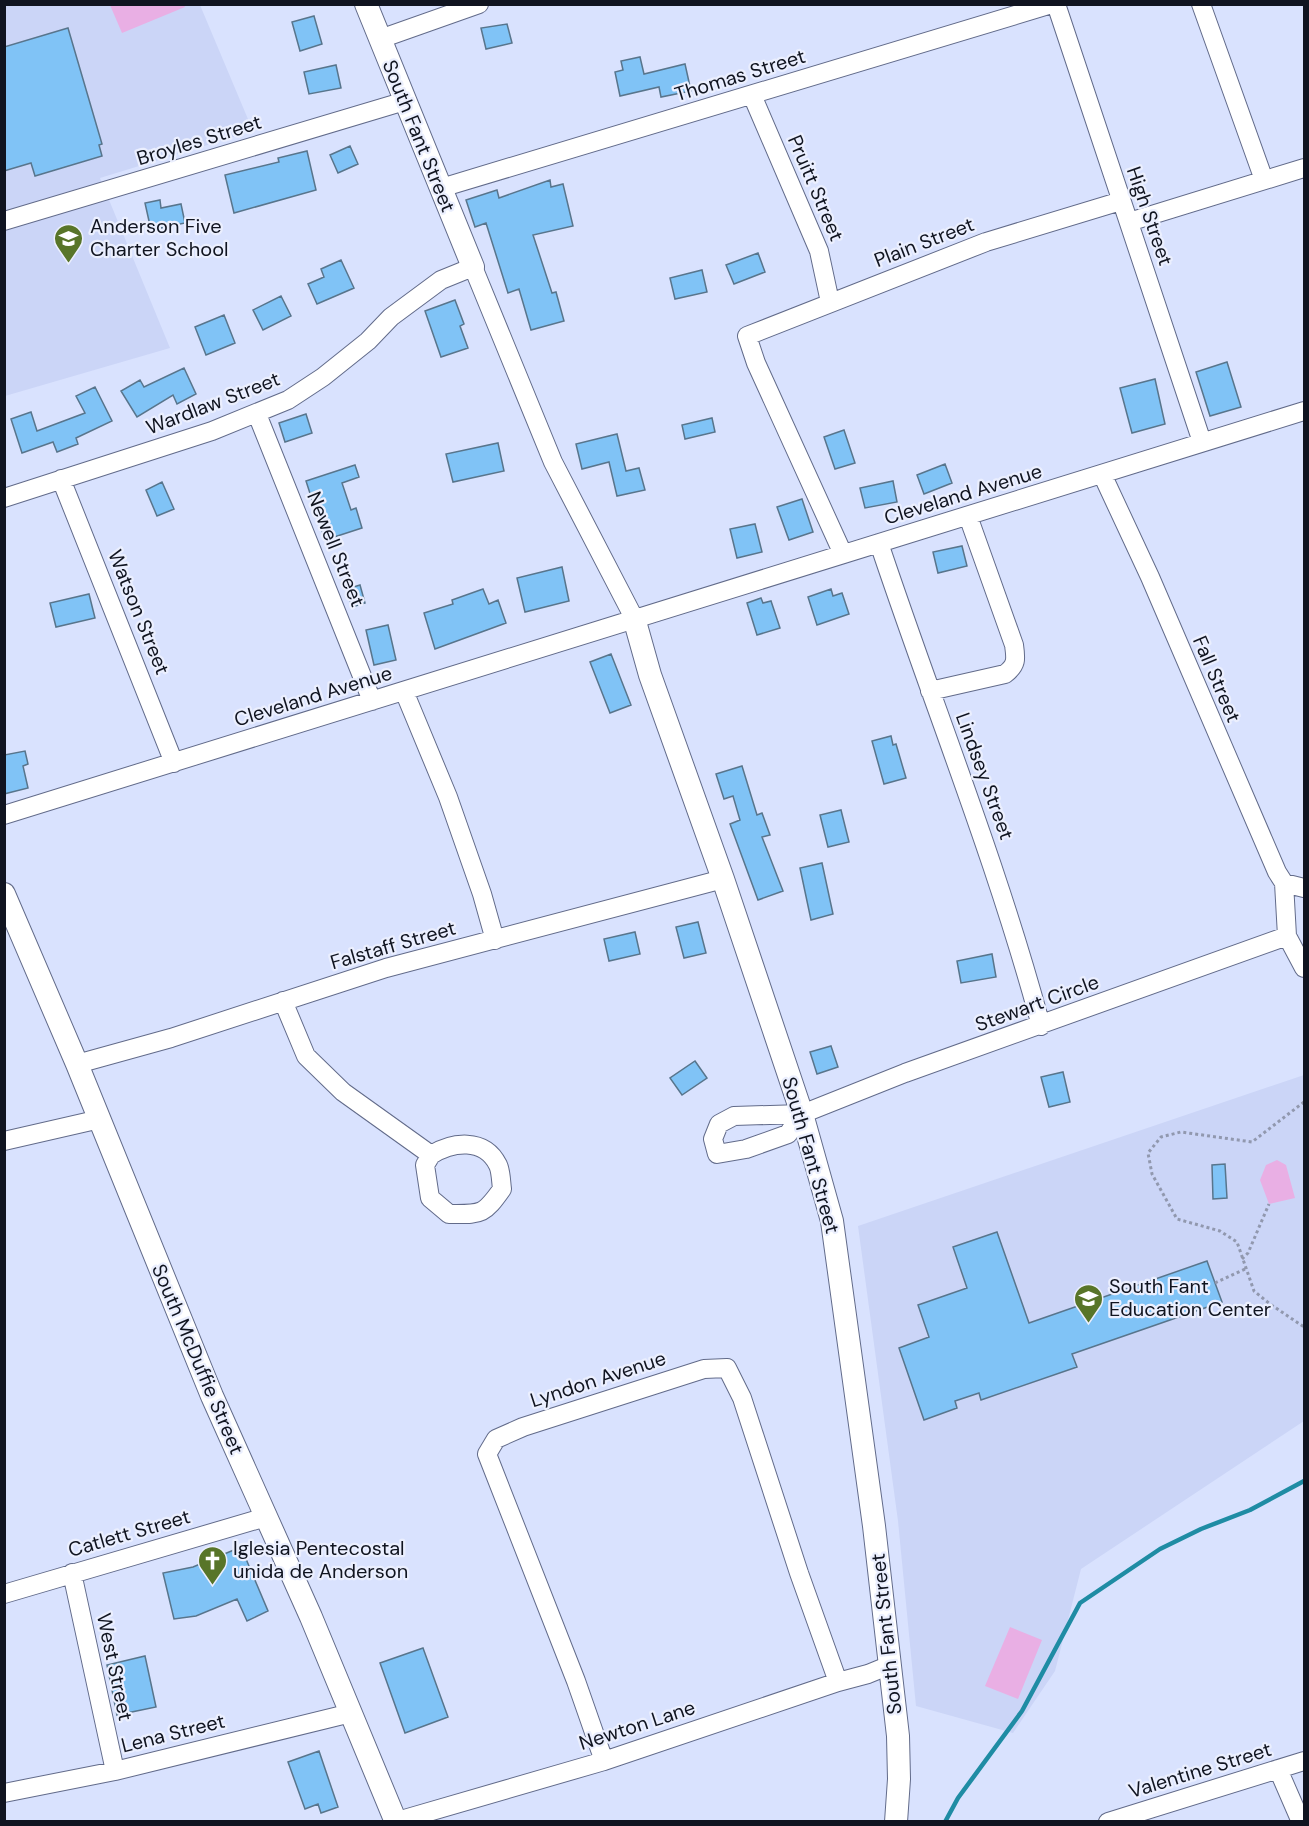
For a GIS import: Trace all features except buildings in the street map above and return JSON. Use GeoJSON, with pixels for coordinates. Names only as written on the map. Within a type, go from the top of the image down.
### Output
{"type":"FeatureCollection","features":[{"type":"Feature","properties":{"kind":"street","name":"South Fant Street"},"geometry":{"type":"LineString","coordinates":[[366,4],[473,267]]}},
{"type":"Feature","properties":{"kind":"street"},"geometry":{"type":"LineString","coordinates":[[380,39],[479,4]]}},
{"type":"Feature","properties":{"kind":"street","name":"Thomas Street"},"geometry":{"type":"LineString","coordinates":[[441,188],[752,94],[1001,12],[1052,4]]}},
{"type":"Feature","properties":{"kind":"street","name":"High Street"},"geometry":{"type":"LineString","coordinates":[[1056,4],[1202,442]]}},
{"type":"Feature","properties":{"kind":"street"},"geometry":{"type":"LineString","coordinates":[[1201,4],[1264,180]]}},
{"type":"Feature","properties":{"kind":"street","name":"Pruitt Street"},"geometry":{"type":"LineString","coordinates":[[752,94],[819,251],[830,302]]}},
{"type":"Feature","properties":{"kind":"street","name":"Broyles Street"},"geometry":{"type":"LineString","coordinates":[[4,221],[405,101]]}},
{"type":"Feature","properties":{"kind":"street"},"geometry":{"type":"LineString","coordinates":[[1129,222],[1305,168]]}},
{"type":"Feature","properties":{"kind":"street","name":"Plain Street"},"geometry":{"type":"LineString","coordinates":[[843,554],[756,363],[747,336],[986,242],[1121,201]]}},
{"type":"Feature","properties":{"kind":"street"},"geometry":{"type":"LineString","coordinates":[[473,267],[553,462],[634,618]]}},
{"type":"Feature","properties":{"kind":"street","name":"Wardlaw Street"},"geometry":{"type":"LineString","coordinates":[[4,498],[212,431],[288,400],[323,377],[368,341],[391,317],[441,280],[473,267]]}},
{"type":"Feature","properties":{"kind":"street","name":"Cleveland Avenue"},"geometry":{"type":"LineString","coordinates":[[4,815],[1305,411]]}},
{"type":"Feature","properties":{"kind":"street","name":"Newell Street"},"geometry":{"type":"LineString","coordinates":[[257,414],[372,702]]}},
{"type":"Feature","properties":{"kind":"street","name":"Fall Street"},"geometry":{"type":"LineString","coordinates":[[1102,474],[1284,883]]}},
{"type":"Feature","properties":{"kind":"street","name":"Watson Street"},"geometry":{"type":"LineString","coordinates":[[61,479],[174,763]]}},
{"type":"Feature","properties":{"kind":"street"},"geometry":{"type":"LineString","coordinates":[[930,691],[1005,674],[1014,668],[1016,661],[1014,645],[968,516]]}},
{"type":"Feature","properties":{"kind":"street","name":"Lindsey Street"},"geometry":{"type":"LineString","coordinates":[[879,543],[930,691],[981,828],[1022,956],[1041,1026]]}},
{"type":"Feature","properties":{"kind":"street","name":"South Fant Street"},"geometry":{"type":"LineString","coordinates":[[634,618],[650,675],[723,879],[802,1114],[832,1221],[874,1526],[898,1736],[899,1779],[896,1821]]}},
{"type":"Feature","properties":{"kind":"street"},"geometry":{"type":"LineString","coordinates":[[404,691],[448,797],[483,894],[495,940]]}},
{"type":"Feature","properties":{"kind":"street","name":"Falstaff Street"},"geometry":{"type":"LineString","coordinates":[[77,1064],[171,1038],[386,968],[723,879]]}},
{"type":"Feature","properties":{"kind":"street"},"geometry":{"type":"LineString","coordinates":[[1305,888],[1284,883],[1287,936],[1305,968]]}},
{"type":"Feature","properties":{"kind":"street","name":"South McDuffie Street"},"geometry":{"type":"LineString","coordinates":[[4,894],[100,1119],[212,1396],[267,1517],[395,1821]]}},
{"type":"Feature","properties":{"kind":"street","name":"Stewart Circle"},"geometry":{"type":"LineString","coordinates":[[802,1114],[905,1073],[1287,936]]}},
{"type":"Feature","properties":{"kind":"street"},"geometry":{"type":"LineString","coordinates":[[283,1002],[306,1056],[344,1092],[431,1155]]}},
{"type":"Feature","properties":{"kind":"street"},"geometry":{"type":"LineString","coordinates":[[4,1142],[100,1119]]}},
{"type":"Feature","properties":{"kind":"street"},"geometry":{"type":"LineString","coordinates":[[465,1143],[482,1147],[498,1165],[502,1189],[491,1204],[479,1214],[449,1214],[430,1198],[425,1165],[431,1155],[442,1148],[465,1143]]}},
{"type":"Feature","properties":{"kind":"street","name":"Lyndon Avenue"},"geometry":{"type":"LineString","coordinates":[[604,1761],[576,1681],[488,1454],[496,1439],[524,1426],[601,1400],[704,1369],[727,1368],[742,1398],[799,1573],[838,1682]]}},
{"type":"Feature","properties":{"kind":"street","name":"Catlett Street"},"geometry":{"type":"LineString","coordinates":[[4,1594],[267,1517]]}},
{"type":"Feature","properties":{"kind":"street","name":"West Street"},"geometry":{"type":"LineString","coordinates":[[72,1573],[115,1771]]}},
{"type":"Feature","properties":{"kind":"street","name":"Newton Lane"},"geometry":{"type":"LineString","coordinates":[[395,1821],[604,1761],[890,1665]]}},
{"type":"Feature","properties":{"kind":"street","name":"Lena Street"},"geometry":{"type":"LineString","coordinates":[[4,1793],[115,1771],[351,1713]]}},
{"type":"Feature","properties":{"kind":"street","name":"Valentine Street"},"geometry":{"type":"LineString","coordinates":[[1108,1821],[1305,1761]]}},
{"type":"Feature","properties":{"kind":"street"},"geometry":{"type":"LineString","coordinates":[[1278,1769],[1301,1821]]}},
{"type":"Feature","properties":{"kind":"path"},"geometry":{"type":"LineString","coordinates":[[1305,1101],[1252,1142],[1181,1132],[1161,1137],[1148,1153],[1152,1174],[1177,1219],[1220,1230],[1237,1242],[1254,1291],[1305,1327]]}},
{"type":"Feature","properties":{"kind":"path"},"geometry":{"type":"LineString","coordinates":[[1242,1259],[1248,1253],[1269,1204]]}},
{"type":"Feature","properties":{"kind":"path"},"geometry":{"type":"LineString","coordinates":[[1215,1283],[1245,1269]]}},
{"type":"Feature","properties":{"kind":"shaded area","name":"Anderson Five Charter School"},"geometry":{"type":"Polygon","coordinates":[[[5,5],[200,5],[253,131],[100,178],[170,348],[5,396],[5,5]]]}},
{"type":"Feature","properties":{"kind":"shaded area"},"geometry":{"type":"Polygon","coordinates":[[[110,5],[184,5],[185,7],[122,33],[110,5]]]}},
{"type":"Feature","properties":{"kind":"shaded area","name":"South Fant Education Center"},"geometry":{"type":"Polygon","coordinates":[[[1304,1075],[1304,1421],[1081,1569],[1055,1671],[1013,1733],[916,1706],[898,1521],[858,1226],[1304,1075]]]}},
{"type":"Feature","properties":{"kind":"shaded area"},"geometry":{"type":"Polygon","coordinates":[[[1277,1160],[1286,1165],[1295,1198],[1269,1204],[1260,1180],[1266,1165],[1277,1160]]]}},
{"type":"Feature","properties":{"kind":"shaded area"},"geometry":{"type":"Polygon","coordinates":[[[1010,1627],[1042,1640],[1018,1699],[985,1686],[1010,1627]]]}},
{"type":"Feature","properties":{"kind":"waterway"},"geometry":{"type":"LineString","coordinates":[[945,1822],[958,1798],[1022,1711],[1080,1603],[1160,1549],[1201,1529],[1250,1510],[1304,1481]]}},
{"type":"Feature","properties":{"kind":"place","name":"Anderson Five Charter School"},"geometry":{"type":"Point","coordinates":[69,264]}},
{"type":"Feature","properties":{"kind":"place","name":"South Fant Education Center"},"geometry":{"type":"Point","coordinates":[1088,1324]}},
{"type":"Feature","properties":{"kind":"place","name":"Iglesia Pentecostal unida de Anderson"},"geometry":{"type":"Point","coordinates":[212,1586]}}]}
